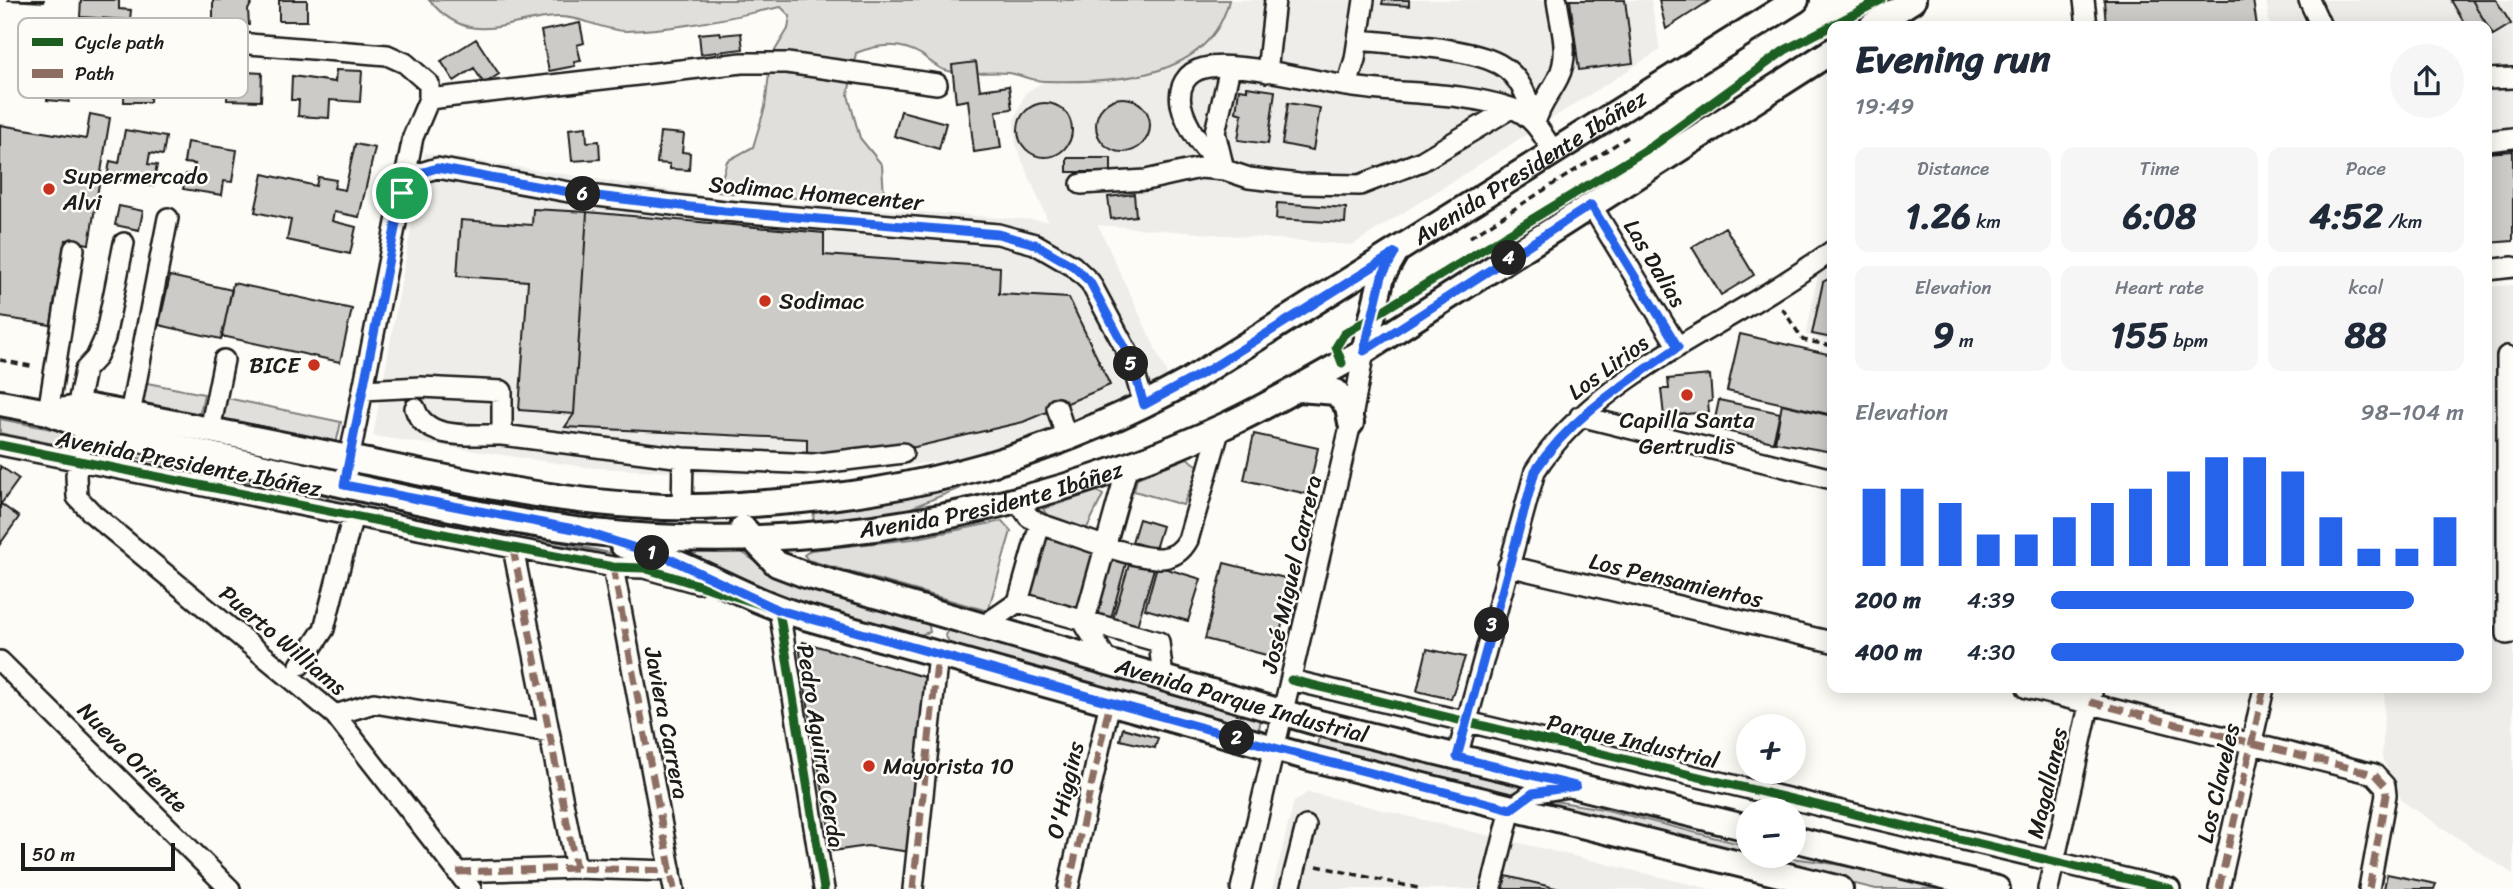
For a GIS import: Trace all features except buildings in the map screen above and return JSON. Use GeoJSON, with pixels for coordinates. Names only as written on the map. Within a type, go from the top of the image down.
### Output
{"type":"FeatureCollection","features":[{"type":"Feature","properties":{"kind":"main road","name":"Avenida Presidente Ibáñez"},"geometry":{"type":"LineString","coordinates":[[82,418],[90,407],[349,459],[574,499],[682,508],[805,501],[900,488],[962,473],[1067,439],[1144,405],[1210,369],[1796,0]]}},
{"type":"Feature","properties":{"kind":"main road"},"geometry":{"type":"LineString","coordinates":[[1879,21],[1913,0]]}},
{"type":"Feature","properties":{"kind":"main road","name":"Avenida Presidente Ibáñez"},"geometry":{"type":"LineString","coordinates":[[0,403],[82,418],[344,485],[579,530],[664,537],[751,537],[875,528],[946,516],[1017,500],[1128,465],[1220,428],[1298,389],[1364,351],[1591,205],[1827,59]]}},
{"type":"Feature","properties":{"kind":"main road"},"geometry":{"type":"LineString","coordinates":[[1364,351],[1382,276],[1395,253]]}},
{"type":"Feature","properties":{"kind":"main road"},"geometry":{"type":"LineString","coordinates":[[1298,389],[1327,388],[1336,392],[1348,407],[1351,423]]}},
{"type":"Feature","properties":{"kind":"main road","name":"Avenida Parque Industrial"},"geometry":{"type":"LineString","coordinates":[[711,506],[731,517],[771,559],[786,569],[1284,713],[1736,825]]}},
{"type":"Feature","properties":{"kind":"main road","name":"Avenida Parque Industrial"},"geometry":{"type":"LineString","coordinates":[[579,530],[670,559],[779,610],[1275,748],[1840,889]]}},
{"type":"Feature","properties":{"kind":"main road"},"geometry":{"type":"LineString","coordinates":[[939,654],[934,644],[934,632],[942,620],[951,617]]}},
{"type":"Feature","properties":{"kind":"main road"},"geometry":{"type":"LineString","coordinates":[[1806,842],[1997,889]]}},
{"type":"Feature","properties":{"kind":"street"},"geometry":{"type":"LineString","coordinates":[[1267,72],[1275,0]]}},
{"type":"Feature","properties":{"kind":"street"},"geometry":{"type":"LineString","coordinates":[[1347,86],[1359,40],[1364,0]]}},
{"type":"Feature","properties":{"kind":"street"},"geometry":{"type":"LineString","coordinates":[[1535,123],[1544,99],[1559,76],[1563,64],[1563,40],[1557,0]]}},
{"type":"Feature","properties":{"kind":"street"},"geometry":{"type":"LineString","coordinates":[[2084,0],[2086,21]]}},
{"type":"Feature","properties":{"kind":"street"},"geometry":{"type":"LineString","coordinates":[[2309,0],[2319,21]]}},
{"type":"Feature","properties":{"kind":"street"},"geometry":{"type":"LineString","coordinates":[[1359,40],[1478,57],[1499,64],[1523,88],[1535,123],[1554,153]]}},
{"type":"Feature","properties":{"kind":"street"},"geometry":{"type":"LineString","coordinates":[[248,43],[387,54],[429,84],[429,99],[413,137],[344,485]]}},
{"type":"Feature","properties":{"kind":"street"},"geometry":{"type":"LineString","coordinates":[[429,99],[742,63],[787,63],[937,84]]}},
{"type":"Feature","properties":{"kind":"street"},"geometry":{"type":"LineString","coordinates":[[1225,170],[1189,126],[1180,96],[1183,82],[1192,72],[1205,67],[1267,72],[1347,86],[1511,108],[1535,123]]}},
{"type":"Feature","properties":{"kind":"street"},"geometry":{"type":"LineString","coordinates":[[1225,170],[1216,145],[1215,132],[1230,68]]}},
{"type":"Feature","properties":{"kind":"street"},"geometry":{"type":"LineString","coordinates":[[2492,79],[2513,78]]}},
{"type":"Feature","properties":{"kind":"street"},"geometry":{"type":"LineString","coordinates":[[1081,184],[1146,180],[1200,168],[1225,170],[1249,178],[1286,183],[1360,185],[1422,161],[1511,108]]}},
{"type":"Feature","properties":{"kind":"street"},"geometry":{"type":"LineString","coordinates":[[2492,140],[2513,138]]}},
{"type":"Feature","properties":{"kind":"street","name":"Sodimac Homecenter"},"geometry":{"type":"LineString","coordinates":[[402,193],[414,175],[437,168],[580,194],[724,211],[998,234],[1023,241],[1073,266],[1090,282],[1130,357],[1144,405]]}},
{"type":"Feature","properties":{"kind":"street","name":"Las Dalias"},"geometry":{"type":"LineString","coordinates":[[1591,205],[1678,347]]}},
{"type":"Feature","properties":{"kind":"street"},"geometry":{"type":"LineString","coordinates":[[130,414],[168,218]]}},
{"type":"Feature","properties":{"kind":"street","name":"Puerto Williams"},"geometry":{"type":"LineString","coordinates":[[124,243],[105,338],[96,358],[85,370],[80,461],[76,475],[77,497],[335,715],[471,889]]}},
{"type":"Feature","properties":{"kind":"street"},"geometry":{"type":"LineString","coordinates":[[48,412],[74,249]]}},
{"type":"Feature","properties":{"kind":"street","name":"Los Lirios"},"geometry":{"type":"LineString","coordinates":[[1457,757],[1535,471],[1558,438],[1580,416],[1678,347],[1772,292],[1827,254]]}},
{"type":"Feature","properties":{"kind":"street"},"geometry":{"type":"LineString","coordinates":[[2492,269],[2513,267]]}},
{"type":"Feature","properties":{"kind":"street","name":"José Miguel Carrera"},"geometry":{"type":"LineString","coordinates":[[1241,889],[1351,423],[1364,351]]}},
{"type":"Feature","properties":{"kind":"street"},"geometry":{"type":"LineString","coordinates":[[2507,356],[2507,634],[2513,633]]}},
{"type":"Feature","properties":{"kind":"street"},"geometry":{"type":"LineString","coordinates":[[210,430],[225,360]]}},
{"type":"Feature","properties":{"kind":"street"},"geometry":{"type":"LineString","coordinates":[[363,390],[421,387],[502,391],[502,435]]}},
{"type":"Feature","properties":{"kind":"street"},"geometry":{"type":"LineString","coordinates":[[415,408],[424,425],[442,433],[502,435],[683,458],[813,464],[903,453]]}},
{"type":"Feature","properties":{"kind":"street"},"geometry":{"type":"LineString","coordinates":[[1057,408],[1067,439]]}},
{"type":"Feature","properties":{"kind":"street"},"geometry":{"type":"LineString","coordinates":[[1580,416],[1827,478]]}},
{"type":"Feature","properties":{"kind":"street"},"geometry":{"type":"LineString","coordinates":[[1017,500],[1028,517],[1040,524],[1161,558],[1183,549],[1220,428]]}},
{"type":"Feature","properties":{"kind":"street","name":"Avenida Presidente Ibáñez"},"geometry":{"type":"LineString","coordinates":[[0,445],[513,548],[613,567],[644,568],[779,610]]}},
{"type":"Feature","properties":{"kind":"street"},"geometry":{"type":"LineString","coordinates":[[682,508],[683,458]]}},
{"type":"Feature","properties":{"kind":"street"},"geometry":{"type":"LineString","coordinates":[[1108,662],[1084,623],[1128,465]]}},
{"type":"Feature","properties":{"kind":"street"},"geometry":{"type":"LineString","coordinates":[[300,665],[324,629],[353,515]]}},
{"type":"Feature","properties":{"kind":"street"},"geometry":{"type":"LineString","coordinates":[[983,626],[1018,602],[1040,524]]}},
{"type":"Feature","properties":{"kind":"street"},"geometry":{"type":"LineString","coordinates":[[513,548],[576,868]]}},
{"type":"Feature","properties":{"kind":"street","name":"Los Pensamientos"},"geometry":{"type":"LineString","coordinates":[[1508,566],[1827,641]]}},
{"type":"Feature","properties":{"kind":"street","name":"Javiera Carrera"},"geometry":{"type":"LineString","coordinates":[[613,567],[673,880]]}},
{"type":"Feature","properties":{"kind":"street"},"geometry":{"type":"LineString","coordinates":[[1018,602],[1084,623],[1159,642],[1163,678]]}},
{"type":"Feature","properties":{"kind":"street","name":"Pedro Aguirre Cerda"},"geometry":{"type":"LineString","coordinates":[[779,610],[824,889]]}},
{"type":"Feature","properties":{"kind":"street"},"geometry":{"type":"LineString","coordinates":[[913,889],[939,654]]}},
{"type":"Feature","properties":{"kind":"street","name":"Nueva Oriente"},"geometry":{"type":"LineString","coordinates":[[0,661],[230,889]]}},
{"type":"Feature","properties":{"kind":"street","name":"Parque Industrial"},"geometry":{"type":"LineString","coordinates":[[1291,680],[2169,889]]}},
{"type":"Feature","properties":{"kind":"street"},"geometry":{"type":"LineString","coordinates":[[2073,693],[2091,695],[2252,743],[2374,774],[2385,786],[2386,795],[2369,889]]}},
{"type":"Feature","properties":{"kind":"street","name":"Los Claveles"},"geometry":{"type":"LineString","coordinates":[[2219,889],[2263,693]]}},
{"type":"Feature","properties":{"kind":"street","name":"Magallanes"},"geometry":{"type":"LineString","coordinates":[[2048,889],[2091,695]]}},
{"type":"Feature","properties":{"kind":"street","name":"O'Higgins"},"geometry":{"type":"LineString","coordinates":[[1068,889],[1111,702]]}},
{"type":"Feature","properties":{"kind":"street"},"geometry":{"type":"LineString","coordinates":[[335,715],[374,703],[549,732]]}},
{"type":"Feature","properties":{"kind":"street"},"geometry":{"type":"LineString","coordinates":[[1491,889],[1511,809],[1533,793],[1576,786]]}},
{"type":"Feature","properties":{"kind":"street"},"geometry":{"type":"LineString","coordinates":[[1290,889],[1306,826]]}},
{"type":"Feature","properties":{"kind":"street"},"geometry":{"type":"LineString","coordinates":[[457,872],[576,868],[673,880]]}},
{"type":"Feature","properties":{"kind":"path"},"geometry":{"type":"LineString","coordinates":[[1470,237],[1631,135]]}},
{"type":"Feature","properties":{"kind":"path"},"geometry":{"type":"LineString","coordinates":[[1772,292],[1803,340],[1827,345]]}},
{"type":"Feature","properties":{"kind":"path"},"geometry":{"type":"LineString","coordinates":[[0,360],[54,370]]}},
{"type":"Feature","properties":{"kind":"path"},"geometry":{"type":"LineString","coordinates":[[1315,865],[1422,889]]}},
{"type":"Feature","properties":{"kind":"shaded area"},"geometry":{"type":"Polygon","coordinates":[[[429,0],[1229,0],[1218,27],[1202,47],[1180,61],[1155,71],[1128,77],[1040,81],[1009,73],[959,73],[944,70],[922,55],[898,46],[881,46],[856,53],[848,95],[860,138],[882,165],[884,195],[861,203],[718,192],[727,161],[753,147],[765,107],[771,57],[788,29],[790,16],[781,7],[684,26],[645,30],[609,29],[567,17],[475,28],[460,24],[445,15],[429,0]]]}},
{"type":"Feature","properties":{"kind":"shaded area","name":"Sodimac"},"geometry":{"type":"Polygon","coordinates":[[[1229,0],[1651,0],[1660,50],[1352,245],[1098,225],[1169,378],[1118,404],[1005,447],[961,458],[876,470],[795,475],[705,474],[584,467],[373,436],[425,153],[721,198],[1048,221],[1016,146],[1014,120],[1025,93],[1043,82],[1066,80],[1229,0]]]}},
{"type":"Feature","properties":{"kind":"shaded area"},"geometry":{"type":"Polygon","coordinates":[[[2266,0],[2513,0],[2513,128],[2492,130],[2492,21],[2269,21],[2266,0]]]}},
{"type":"Feature","properties":{"kind":"shaded area"},"geometry":{"type":"Polygon","coordinates":[[[1827,270],[1827,340],[1806,335],[1818,275],[1827,270]]]}},
{"type":"Feature","properties":{"kind":"shaded area"},"geometry":{"type":"Polygon","coordinates":[[[2513,285],[2513,874],[2402,801],[2382,758],[2385,693],[2492,693],[2492,287],[2513,285]]]}},
{"type":"Feature","properties":{"kind":"shaded area"},"geometry":{"type":"Polygon","coordinates":[[[142,382],[204,394],[199,418],[139,411],[142,382]]]}},
{"type":"Feature","properties":{"kind":"shaded area"},"geometry":{"type":"Polygon","coordinates":[[[222,397],[341,422],[336,444],[220,425],[222,397]]]}},
{"type":"Feature","properties":{"kind":"shaded area"},"geometry":{"type":"Polygon","coordinates":[[[0,419],[66,432],[72,434],[75,440],[71,446],[64,446],[0,433],[0,419]]]}},
{"type":"Feature","properties":{"kind":"shaded area"},"geometry":{"type":"Polygon","coordinates":[[[123,446],[610,553],[492,534],[124,455],[123,446]]]}},
{"type":"Feature","properties":{"kind":"shaded area"},"geometry":{"type":"Polygon","coordinates":[[[1187,458],[1200,467],[1183,505],[1134,491],[1137,478],[1187,458]]]}},
{"type":"Feature","properties":{"kind":"shaded area"},"geometry":{"type":"Polygon","coordinates":[[[960,488],[901,512],[813,523],[814,509],[960,488]]]}},
{"type":"Feature","properties":{"kind":"shaded area"},"geometry":{"type":"Polygon","coordinates":[[[434,490],[579,514],[666,520],[665,526],[578,521],[432,495],[434,490]]]}},
{"type":"Feature","properties":{"kind":"shaded area"},"geometry":{"type":"Polygon","coordinates":[[[1097,491],[1103,495],[1085,532],[1049,519],[1043,509],[1097,491]]]}},
{"type":"Feature","properties":{"kind":"shaded area"},"geometry":{"type":"Polygon","coordinates":[[[1002,521],[1011,531],[988,611],[808,560],[804,555],[811,550],[912,539],[1002,521]]]}},
{"type":"Feature","properties":{"kind":"shaded area"},"geometry":{"type":"Polygon","coordinates":[[[661,548],[736,548],[765,568],[928,621],[930,632],[916,636],[770,594],[661,548]]]}},
{"type":"Feature","properties":{"kind":"shaded area"},"geometry":{"type":"Polygon","coordinates":[[[949,629],[1261,719],[1258,734],[951,645],[945,635],[949,629]]]}},
{"type":"Feature","properties":{"kind":"shaded area"},"geometry":{"type":"Polygon","coordinates":[[[1324,736],[1525,787],[1503,798],[1317,750],[1318,740],[1324,736]]]}},
{"type":"Feature","properties":{"kind":"shaded area"},"geometry":{"type":"Polygon","coordinates":[[[1308,792],[1710,889],[1272,889],[1294,802],[1308,792]]]}},
{"type":"Feature","properties":{"kind":"shaded area"},"geometry":{"type":"Polygon","coordinates":[[[1548,800],[1603,809],[1736,843],[1736,855],[1537,807],[1534,802],[1548,800]]]}},
{"type":"Feature","properties":{"kind":"shaded area"},"geometry":{"type":"Polygon","coordinates":[[[1806,860],[1823,862],[1946,889],[1876,889],[1789,868],[1806,868],[1806,860]]]}},
{"type":"Feature","properties":{"kind":"marked path"},"geometry":{"type":"LineString","coordinates":[[513,548],[576,868]]}},
{"type":"Feature","properties":{"kind":"marked path"},"geometry":{"type":"LineString","coordinates":[[613,567],[674,889]]}},
{"type":"Feature","properties":{"kind":"marked path"},"geometry":{"type":"LineString","coordinates":[[913,889],[938,654]]}},
{"type":"Feature","properties":{"kind":"marked path"},"geometry":{"type":"LineString","coordinates":[[2219,889],[2263,693]]}},
{"type":"Feature","properties":{"kind":"marked path"},"geometry":{"type":"LineString","coordinates":[[1068,889],[1110,702]]}},
{"type":"Feature","properties":{"kind":"marked path"},"geometry":{"type":"LineString","coordinates":[[2090,702],[2374,774],[2385,786],[2386,795],[2369,889]]}},
{"type":"Feature","properties":{"kind":"marked path"},"geometry":{"type":"LineString","coordinates":[[457,872],[576,868],[671,871]]}},
{"type":"Feature","properties":{"kind":"cycle path"},"geometry":{"type":"LineString","coordinates":[[1841,21],[1881,0]]}},
{"type":"Feature","properties":{"kind":"cycle path"},"geometry":{"type":"LineString","coordinates":[[1342,363],[1336,347],[1344,334],[1654,145],[1785,50],[1827,28]]}},
{"type":"Feature","properties":{"kind":"cycle path"},"geometry":{"type":"LineString","coordinates":[[0,445],[513,548],[613,567],[644,568],[779,610],[824,889]]}},
{"type":"Feature","properties":{"kind":"cycle path"},"geometry":{"type":"LineString","coordinates":[[1291,680],[2170,889]]}},
{"type":"Feature","properties":{"kind":"place","name":"Supermercado Alvi"},"geometry":{"type":"Point","coordinates":[49,189]}},
{"type":"Feature","properties":{"kind":"place","name":"Sodimac"},"geometry":{"type":"Point","coordinates":[765,301]}},
{"type":"Feature","properties":{"kind":"place","name":"BICE"},"geometry":{"type":"Point","coordinates":[314,365]}},
{"type":"Feature","properties":{"kind":"place","name":"Capilla Santa Gertrudis"},"geometry":{"type":"Point","coordinates":[1687,395]}},
{"type":"Feature","properties":{"kind":"place","name":"Mayorista 10"},"geometry":{"type":"Point","coordinates":[869,766]}},
{"type":"Feature","properties":{"kind":"route"},"geometry":{"type":"LineString","coordinates":[[437,168],[580,194],[724,211],[998,234],[1035,244],[1073,266],[1090,282],[1130,357],[1144,405],[1210,369],[1395,253],[1382,276],[1364,351],[1591,205],[1678,347],[1580,416],[1558,438],[1535,471],[1457,757],[1576,786],[1533,793],[1511,809],[1275,748],[779,610],[670,559],[579,530],[432,504],[344,485],[402,193],[414,175],[437,168]]}}]}
